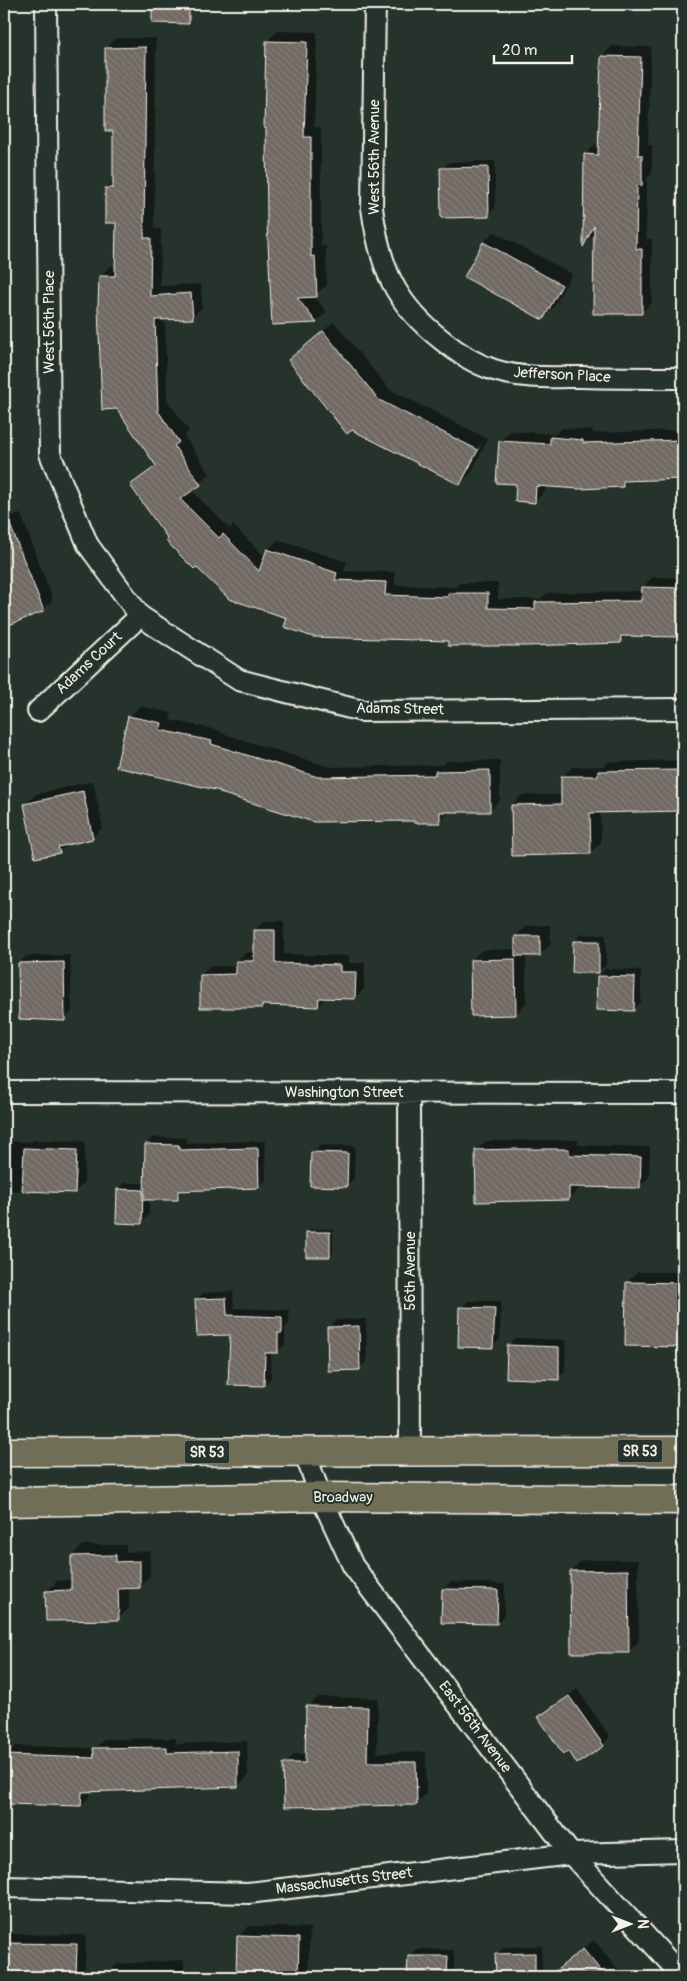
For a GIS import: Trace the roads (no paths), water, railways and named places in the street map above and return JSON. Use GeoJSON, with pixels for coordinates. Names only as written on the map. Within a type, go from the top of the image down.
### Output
{"type":"FeatureCollection","features":[{"type":"Feature","properties":{"kind":"main road","name":"SR 53"},"geometry":{"type":"LineString","coordinates":[[4,1452],[683,1451]]}},
{"type":"Feature","properties":{"kind":"main road","name":"Broadway"},"geometry":{"type":"LineString","coordinates":[[4,1502],[321,1497],[683,1500]]}},
{"type":"Feature","properties":{"kind":"street","name":"West 56th Place"},"geometry":{"type":"LineString","coordinates":[[46,4],[50,454],[88,545],[140,616]]}},
{"type":"Feature","properties":{"kind":"street","name":"West 56th Avenue"},"geometry":{"type":"LineString","coordinates":[[375,4],[372,208],[376,238],[388,275],[406,308],[426,328],[448,345]]}},
{"type":"Feature","properties":{"kind":"street","name":"Jefferson Place"},"geometry":{"type":"LineString","coordinates":[[448,345],[471,360],[495,370],[520,375],[683,378]]}},
{"type":"Feature","properties":{"kind":"street","name":"Adams Street"},"geometry":{"type":"LineString","coordinates":[[140,616],[239,680],[362,711],[683,709]]}},
{"type":"Feature","properties":{"kind":"street","name":"Adams Court"},"geometry":{"type":"LineString","coordinates":[[38,711],[140,616]]}},
{"type":"Feature","properties":{"kind":"street","name":"Washington Street"},"geometry":{"type":"LineString","coordinates":[[4,1092],[683,1093]]}},
{"type":"Feature","properties":{"kind":"street","name":"56th Avenue"},"geometry":{"type":"LineString","coordinates":[[409,1092],[410,1451]]}},
{"type":"Feature","properties":{"kind":"street","name":"East 56th Avenue"},"geometry":{"type":"LineString","coordinates":[[304,1452],[321,1497],[353,1566],[571,1854],[683,1977]]}},
{"type":"Feature","properties":{"kind":"street","name":"Massachusetts Street"},"geometry":{"type":"LineString","coordinates":[[4,1887],[248,1893],[571,1854],[683,1850]]}}]}
